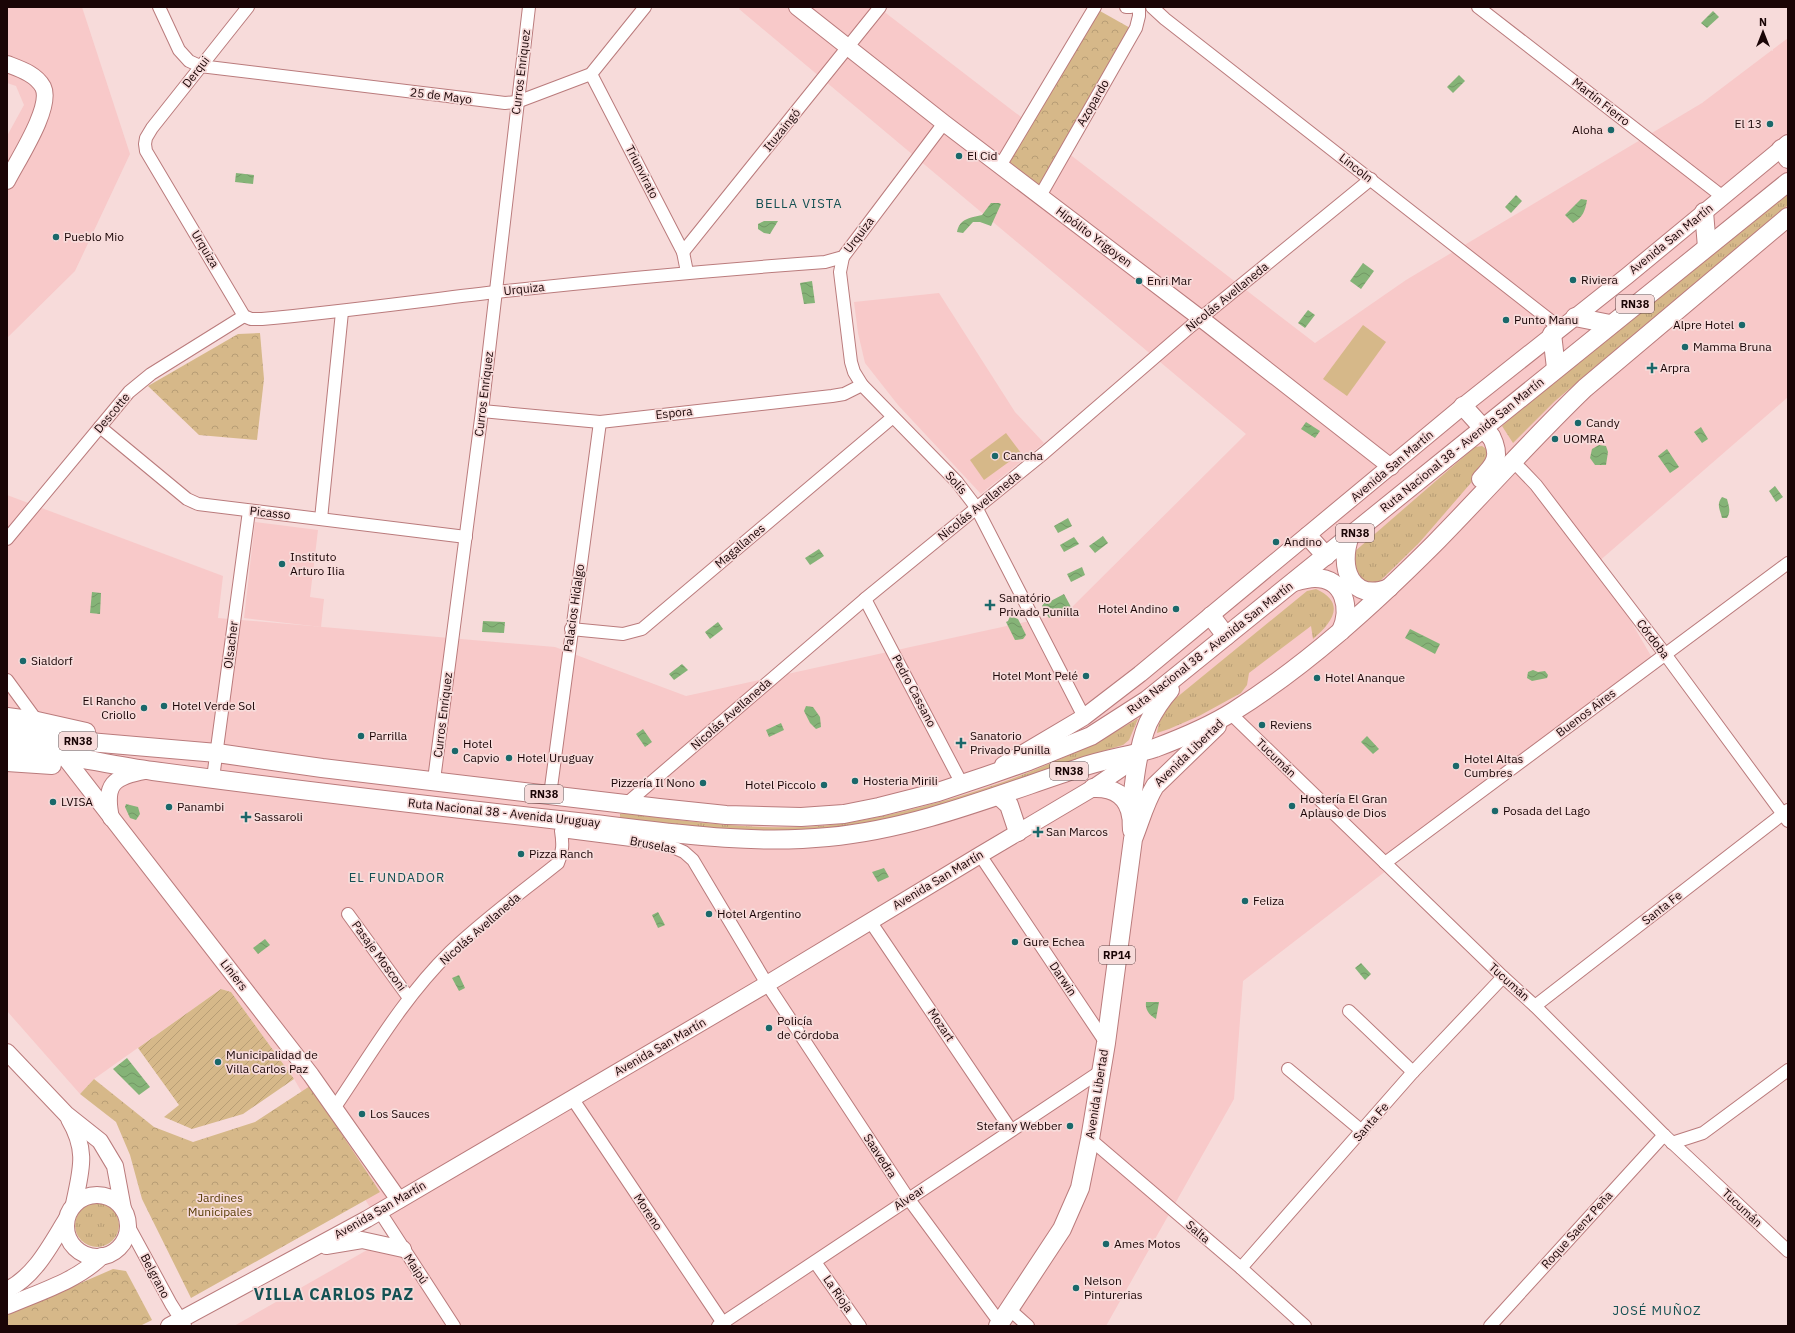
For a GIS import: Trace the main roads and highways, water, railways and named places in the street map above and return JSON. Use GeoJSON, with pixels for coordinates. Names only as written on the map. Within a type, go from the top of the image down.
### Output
{"type":"FeatureCollection","features":[{"type":"Feature","properties":{"kind":"main road","name":"Hipólito Yrigoyen"},"geometry":{"type":"LineString","coordinates":[[797,7],[944,123],[1391,466]]}},
{"type":"Feature","properties":{"kind":"main road"},"geometry":{"type":"LineString","coordinates":[[7,64],[26,71],[34,77],[43,88],[45,95],[41,115],[7,181]]}},
{"type":"Feature","properties":{"kind":"main road","name":"Avenida San Martín"},"geometry":{"type":"LineString","coordinates":[[986,776],[1084,717],[1140,674],[1463,406],[1704,212],[1786,150]]}},
{"type":"Feature","properties":{"kind":"main road","name":"Ruta Nacional 38 - Avenida San Martín"},"geometry":{"type":"LineString","coordinates":[[938,792],[986,776],[1091,736],[1147,700],[1350,536],[1487,432],[1556,368],[1788,182]]}},
{"type":"Feature","properties":{"kind":"main road"},"geometry":{"type":"LineString","coordinates":[[1704,212],[1707,246]]}},
{"type":"Feature","properties":{"kind":"main road","name":"RN38"},"geometry":{"type":"LineString","coordinates":[[999,796],[1083,766],[1140,752],[1168,742],[1230,713],[1274,684],[1340,631],[1389,588],[1435,543],[1585,388],[1788,216]]}},
{"type":"Feature","properties":{"kind":"main road"},"geometry":{"type":"LineString","coordinates":[[1574,317],[1610,324]]}},
{"type":"Feature","properties":{"kind":"main road"},"geometry":{"type":"LineString","coordinates":[[1556,331],[1556,368]]}},
{"type":"Feature","properties":{"kind":"main road"},"geometry":{"type":"LineString","coordinates":[[1463,406],[1513,461]]}},
{"type":"Feature","properties":{"kind":"main road"},"geometry":{"type":"LineString","coordinates":[[1435,543],[1451,512],[1495,463],[1496,449],[1487,432]]}},
{"type":"Feature","properties":{"kind":"main road"},"geometry":{"type":"LineString","coordinates":[[1308,536],[1326,556]]}},
{"type":"Feature","properties":{"kind":"main road"},"geometry":{"type":"LineString","coordinates":[[1350,536],[1344,557],[1345,565],[1351,579],[1358,586],[1370,592],[1389,588]]}},
{"type":"Feature","properties":{"kind":"main road"},"geometry":{"type":"LineString","coordinates":[[1291,583],[1310,578],[1317,578],[1325,580],[1339,589],[1343,595],[1346,610],[1346,617],[1340,631]]}},
{"type":"Feature","properties":{"kind":"main road"},"geometry":{"type":"LineString","coordinates":[[1211,616],[1226,636]]}},
{"type":"Feature","properties":{"kind":"main road","name":"RP14"},"geometry":{"type":"LineString","coordinates":[[1140,752],[1148,723],[1160,701],[1194,661]]}},
{"type":"Feature","properties":{"kind":"main road","name":"Avenida Libertad"},"geometry":{"type":"LineString","coordinates":[[1133,839],[1154,786],[1230,713]]}},
{"type":"Feature","properties":{"kind":"main road"},"geometry":{"type":"LineString","coordinates":[[7,717],[37,721],[150,746]]}},
{"type":"Feature","properties":{"kind":"main road","name":"Ruta Nacional 38 - Avenida Uruguay"},"geometry":{"type":"LineString","coordinates":[[7,733],[54,739],[150,746],[217,753],[322,768],[726,815],[801,817],[844,814],[879,808],[938,792]]}},
{"type":"Feature","properties":{"kind":"main road","name":"Ruta Nacional 38 - Avenida Uruguay"},"geometry":{"type":"LineString","coordinates":[[7,748],[67,761],[473,811],[759,840],[806,839],[880,830],[999,796]]}},
{"type":"Feature","properties":{"kind":"main road","name":"Avenida San Martín"},"geometry":{"type":"LineString","coordinates":[[179,1324],[309,1250],[380,1212],[767,984],[1093,788],[1128,764],[1140,752]]}},
{"type":"Feature","properties":{"kind":"main road","name":"Avenida Libertad"},"geometry":{"type":"LineString","coordinates":[[1003,1319],[1050,1248],[1069,1215],[1080,1188],[1106,1043],[1133,839],[1131,817],[1140,752]]}},
{"type":"Feature","properties":{"kind":"main road"},"geometry":{"type":"LineString","coordinates":[[7,762],[67,761]]}},
{"type":"Feature","properties":{"kind":"main road","name":"Liniers"},"geometry":{"type":"LineString","coordinates":[[67,761],[226,964],[334,1107],[399,1200]]}},
{"type":"Feature","properties":{"kind":"main road"},"geometry":{"type":"LineString","coordinates":[[111,818],[108,798],[111,787],[120,777],[147,770]]}},
{"type":"Feature","properties":{"kind":"main road"},"geometry":{"type":"LineString","coordinates":[[319,791],[356,784],[424,793],[431,791],[434,780]]}},
{"type":"Feature","properties":{"kind":"main road"},"geometry":{"type":"LineString","coordinates":[[1093,788],[1111,789],[1124,797],[1130,809],[1131,817]]}},
{"type":"Feature","properties":{"kind":"main road"},"geometry":{"type":"LineString","coordinates":[[999,796],[1009,805],[1018,832]]}},
{"type":"Feature","properties":{"kind":"main road"},"geometry":{"type":"LineString","coordinates":[[505,814],[540,806],[603,813],[619,809],[626,804]]}},
{"type":"Feature","properties":{"kind":"main road"},"geometry":{"type":"LineString","coordinates":[[473,811],[481,818],[561,831]]}},
{"type":"Feature","properties":{"kind":"main road"},"geometry":{"type":"LineString","coordinates":[[7,1052],[62,1110],[100,1142],[115,1166],[123,1209],[128,1225],[124,1242],[111,1254],[92,1256],[83,1253],[74,1247],[69,1239],[66,1230],[66,1220]]}},
{"type":"Feature","properties":{"kind":"main road"},"geometry":{"type":"LineString","coordinates":[[7,1290],[21,1282],[32,1272],[66,1220],[74,1204],[82,1158],[81,1145],[76,1131],[62,1110]]}},
{"type":"Feature","properties":{"kind":"main road"},"geometry":{"type":"LineString","coordinates":[[74,1204],[82,1198],[100,1195],[109,1197],[123,1209]]}},
{"type":"Feature","properties":{"kind":"main road"},"geometry":{"type":"LineString","coordinates":[[309,1250],[362,1240],[403,1249]]}},
{"type":"Feature","properties":{"kind":"main road"},"geometry":{"type":"LineString","coordinates":[[7,1306],[72,1278],[92,1267],[102,1256]]}},
{"type":"Feature","properties":{"kind":"water"},"geometry":{"type":"Polygon","coordinates":[[[1713,11],[1719,17],[1707,28],[1701,23],[1713,11]]]}},
{"type":"Feature","properties":{"kind":"water"},"geometry":{"type":"Polygon","coordinates":[[[1459,75],[1465,81],[1453,93],[1447,87],[1459,75]]]}},
{"type":"Feature","properties":{"kind":"water"},"geometry":{"type":"Polygon","coordinates":[[[236,173],[254,175],[253,184],[235,182],[236,173]]]}},
{"type":"Feature","properties":{"kind":"water"},"geometry":{"type":"Polygon","coordinates":[[[1516,195],[1522,201],[1511,213],[1505,207],[1516,195]]]}},
{"type":"Feature","properties":{"kind":"water"},"geometry":{"type":"Polygon","coordinates":[[[1581,199],[1587,200],[1583,213],[1573,223],[1565,215],[1581,199]]]}},
{"type":"Feature","properties":{"kind":"water"},"geometry":{"type":"Polygon","coordinates":[[[991,203],[1001,204],[991,226],[980,222],[973,222],[963,233],[957,232],[958,227],[963,221],[982,215],[991,203]]]}},
{"type":"Feature","properties":{"kind":"water"},"geometry":{"type":"Polygon","coordinates":[[[764,221],[778,221],[770,234],[764,233],[758,229],[758,224],[764,221]]]}},
{"type":"Feature","properties":{"kind":"water"},"geometry":{"type":"Polygon","coordinates":[[[1363,263],[1374,271],[1361,289],[1350,281],[1363,263]]]}},
{"type":"Feature","properties":{"kind":"water"},"geometry":{"type":"Polygon","coordinates":[[[812,281],[815,303],[804,304],[800,283],[812,281]]]}},
{"type":"Feature","properties":{"kind":"water"},"geometry":{"type":"Polygon","coordinates":[[[1308,310],[1315,315],[1305,328],[1298,323],[1308,310]]]}},
{"type":"Feature","properties":{"kind":"water"},"geometry":{"type":"Polygon","coordinates":[[[1306,422],[1320,431],[1315,438],[1301,429],[1306,422]]]}},
{"type":"Feature","properties":{"kind":"water"},"geometry":{"type":"Polygon","coordinates":[[[1701,427],[1708,439],[1702,443],[1694,432],[1701,427]]]}},
{"type":"Feature","properties":{"kind":"water"},"geometry":{"type":"Polygon","coordinates":[[[1599,445],[1606,446],[1608,452],[1606,465],[1595,465],[1590,458],[1592,449],[1599,445]]]}},
{"type":"Feature","properties":{"kind":"water"},"geometry":{"type":"Polygon","coordinates":[[[1667,449],[1679,467],[1670,473],[1658,456],[1667,449]]]}},
{"type":"Feature","properties":{"kind":"water"},"geometry":{"type":"Polygon","coordinates":[[[1775,486],[1783,497],[1776,502],[1769,491],[1775,486]]]}},
{"type":"Feature","properties":{"kind":"water"},"geometry":{"type":"Polygon","coordinates":[[[1722,497],[1727,499],[1729,511],[1727,518],[1722,518],[1720,510],[1719,502],[1722,497]]]}},
{"type":"Feature","properties":{"kind":"water"},"geometry":{"type":"Polygon","coordinates":[[[1068,518],[1072,526],[1058,533],[1054,526],[1068,518]]]}},
{"type":"Feature","properties":{"kind":"water"},"geometry":{"type":"Polygon","coordinates":[[[1103,536],[1108,543],[1095,553],[1089,546],[1103,536]]]}},
{"type":"Feature","properties":{"kind":"water"},"geometry":{"type":"Polygon","coordinates":[[[1074,537],[1079,544],[1064,552],[1060,545],[1074,537]]]}},
{"type":"Feature","properties":{"kind":"water"},"geometry":{"type":"Polygon","coordinates":[[[819,549],[824,556],[810,565],[805,558],[819,549]]]}},
{"type":"Feature","properties":{"kind":"water"},"geometry":{"type":"Polygon","coordinates":[[[1082,567],[1085,575],[1071,582],[1067,574],[1082,567]]]}},
{"type":"Feature","properties":{"kind":"water"},"geometry":{"type":"Polygon","coordinates":[[[92,592],[101,593],[100,614],[90,613],[92,592]]]}},
{"type":"Feature","properties":{"kind":"water"},"geometry":{"type":"Polygon","coordinates":[[[1064,594],[1071,607],[1049,618],[1042,606],[1044,603],[1047,603],[1064,594]]]}},
{"type":"Feature","properties":{"kind":"water"},"geometry":{"type":"Polygon","coordinates":[[[1010,616],[1018,619],[1026,635],[1023,639],[1015,640],[1006,622],[1010,616]]]}},
{"type":"Feature","properties":{"kind":"water"},"geometry":{"type":"Polygon","coordinates":[[[483,621],[505,622],[504,633],[482,632],[483,621]]]}},
{"type":"Feature","properties":{"kind":"water"},"geometry":{"type":"Polygon","coordinates":[[[718,622],[723,629],[710,639],[705,632],[718,622]]]}},
{"type":"Feature","properties":{"kind":"water"},"geometry":{"type":"Polygon","coordinates":[[[1410,629],[1440,644],[1435,654],[1405,638],[1410,629]]]}},
{"type":"Feature","properties":{"kind":"water"},"geometry":{"type":"Polygon","coordinates":[[[682,664],[688,670],[674,680],[669,674],[682,664]]]}},
{"type":"Feature","properties":{"kind":"water"},"geometry":{"type":"Polygon","coordinates":[[[1533,670],[1538,672],[1545,671],[1548,675],[1547,678],[1532,681],[1527,678],[1528,672],[1533,670]]]}},
{"type":"Feature","properties":{"kind":"water"},"geometry":{"type":"Polygon","coordinates":[[[806,706],[813,707],[820,717],[821,727],[816,729],[810,723],[804,711],[806,706]]]}},
{"type":"Feature","properties":{"kind":"water"},"geometry":{"type":"Polygon","coordinates":[[[781,723],[784,730],[769,737],[766,730],[781,723]]]}},
{"type":"Feature","properties":{"kind":"water"},"geometry":{"type":"Polygon","coordinates":[[[643,729],[652,742],[645,747],[636,734],[643,729]]]}},
{"type":"Feature","properties":{"kind":"water"},"geometry":{"type":"Polygon","coordinates":[[[1367,736],[1379,749],[1373,754],[1361,742],[1367,736]]]}},
{"type":"Feature","properties":{"kind":"water"},"geometry":{"type":"Polygon","coordinates":[[[126,804],[138,807],[140,814],[136,820],[130,818],[125,807],[126,804]]]}},
{"type":"Feature","properties":{"kind":"water"},"geometry":{"type":"Polygon","coordinates":[[[884,868],[889,877],[878,882],[872,872],[884,868]]]}},
{"type":"Feature","properties":{"kind":"water"},"geometry":{"type":"Polygon","coordinates":[[[658,912],[665,925],[658,928],[652,915],[658,912]]]}},
{"type":"Feature","properties":{"kind":"water"},"geometry":{"type":"Polygon","coordinates":[[[265,939],[270,945],[258,954],[253,948],[265,939]]]}},
{"type":"Feature","properties":{"kind":"water"},"geometry":{"type":"Polygon","coordinates":[[[1361,963],[1371,974],[1365,980],[1355,968],[1361,963]]]}},
{"type":"Feature","properties":{"kind":"water"},"geometry":{"type":"Polygon","coordinates":[[[459,975],[465,988],[459,991],[452,978],[459,975]]]}},
{"type":"Feature","properties":{"kind":"water"},"geometry":{"type":"Polygon","coordinates":[[[1146,1002],[1159,1002],[1156,1019],[1148,1012],[1146,1002]]]}},
{"type":"Feature","properties":{"kind":"water"},"geometry":{"type":"Polygon","coordinates":[[[127,1058],[150,1087],[139,1095],[113,1069],[127,1058]]]}},
{"type":"Feature","properties":{"kind":"place","name":"El 13"},"geometry":{"type":"Point","coordinates":[1770,124]}},
{"type":"Feature","properties":{"kind":"place","name":"Aloha"},"geometry":{"type":"Point","coordinates":[1611,130]}},
{"type":"Feature","properties":{"kind":"place","name":"El Cid"},"geometry":{"type":"Point","coordinates":[959,156]}},
{"type":"Feature","properties":{"kind":"place","name":"Pueblo Mio"},"geometry":{"type":"Point","coordinates":[56,237]}},
{"type":"Feature","properties":{"kind":"place","name":"Riviera"},"geometry":{"type":"Point","coordinates":[1573,280]}},
{"type":"Feature","properties":{"kind":"place","name":"Enri Mar"},"geometry":{"type":"Point","coordinates":[1139,281]}},
{"type":"Feature","properties":{"kind":"place","name":"Punto Manu"},"geometry":{"type":"Point","coordinates":[1506,320]}},
{"type":"Feature","properties":{"kind":"place","name":"Alpre Hotel"},"geometry":{"type":"Point","coordinates":[1742,325]}},
{"type":"Feature","properties":{"kind":"place","name":"Mamma Bruna"},"geometry":{"type":"Point","coordinates":[1685,347]}},
{"type":"Feature","properties":{"kind":"place","name":"Arpra"},"geometry":{"type":"Point","coordinates":[1652,368]}},
{"type":"Feature","properties":{"kind":"place","name":"Candy"},"geometry":{"type":"Point","coordinates":[1578,423]}},
{"type":"Feature","properties":{"kind":"place","name":"UOMRA"},"geometry":{"type":"Point","coordinates":[1555,439]}},
{"type":"Feature","properties":{"kind":"place","name":"Cancha"},"geometry":{"type":"Point","coordinates":[995,456]}},
{"type":"Feature","properties":{"kind":"place","name":"Andino"},"geometry":{"type":"Point","coordinates":[1276,542]}},
{"type":"Feature","properties":{"kind":"place","name":"Instituto Arturo Ilia"},"geometry":{"type":"Point","coordinates":[282,564]}},
{"type":"Feature","properties":{"kind":"place","name":"Sanatório Privado Punilla"},"geometry":{"type":"Point","coordinates":[990,605]}},
{"type":"Feature","properties":{"kind":"place","name":"Hotel Andino"},"geometry":{"type":"Point","coordinates":[1176,609]}},
{"type":"Feature","properties":{"kind":"place","name":"Sialdorf"},"geometry":{"type":"Point","coordinates":[23,661]}},
{"type":"Feature","properties":{"kind":"place","name":"Hotel Mont Pelé"},"geometry":{"type":"Point","coordinates":[1086,676]}},
{"type":"Feature","properties":{"kind":"place","name":"Hotel Ananque"},"geometry":{"type":"Point","coordinates":[1317,678]}},
{"type":"Feature","properties":{"kind":"place","name":"Hotel Verde Sol"},"geometry":{"type":"Point","coordinates":[164,706]}},
{"type":"Feature","properties":{"kind":"place","name":"El Rancho Criollo"},"geometry":{"type":"Point","coordinates":[144,708]}},
{"type":"Feature","properties":{"kind":"place","name":"Reviens"},"geometry":{"type":"Point","coordinates":[1262,725]}},
{"type":"Feature","properties":{"kind":"place","name":"Parrilla"},"geometry":{"type":"Point","coordinates":[361,736]}},
{"type":"Feature","properties":{"kind":"place","name":"Sanatorio Privado Punilla"},"geometry":{"type":"Point","coordinates":[961,743]}},
{"type":"Feature","properties":{"kind":"place","name":"Hotel Capvio"},"geometry":{"type":"Point","coordinates":[455,751]}},
{"type":"Feature","properties":{"kind":"place","name":"Hotel Uruguay"},"geometry":{"type":"Point","coordinates":[509,758]}},
{"type":"Feature","properties":{"kind":"place","name":"Hotel Altas Cumbres"},"geometry":{"type":"Point","coordinates":[1456,766]}},
{"type":"Feature","properties":{"kind":"place","name":"Hosteria Mirili"},"geometry":{"type":"Point","coordinates":[855,781]}},
{"type":"Feature","properties":{"kind":"place","name":"Pizzería Il Nono"},"geometry":{"type":"Point","coordinates":[703,783]}},
{"type":"Feature","properties":{"kind":"place","name":"Hotel Piccolo"},"geometry":{"type":"Point","coordinates":[824,785]}},
{"type":"Feature","properties":{"kind":"place","name":"LVISA"},"geometry":{"type":"Point","coordinates":[53,802]}},
{"type":"Feature","properties":{"kind":"place","name":"Hostería El Gran Aplauso de Dios"},"geometry":{"type":"Point","coordinates":[1292,806]}},
{"type":"Feature","properties":{"kind":"place","name":"Panambi"},"geometry":{"type":"Point","coordinates":[169,807]}},
{"type":"Feature","properties":{"kind":"place","name":"Posada del Lago"},"geometry":{"type":"Point","coordinates":[1495,811]}},
{"type":"Feature","properties":{"kind":"place","name":"Sassaroli"},"geometry":{"type":"Point","coordinates":[246,817]}},
{"type":"Feature","properties":{"kind":"place","name":"San Marcos"},"geometry":{"type":"Point","coordinates":[1038,832]}},
{"type":"Feature","properties":{"kind":"place","name":"Pizza Ranch"},"geometry":{"type":"Point","coordinates":[521,854]}},
{"type":"Feature","properties":{"kind":"place","name":"Feliza"},"geometry":{"type":"Point","coordinates":[1245,901]}},
{"type":"Feature","properties":{"kind":"place","name":"Hotel Argentino"},"geometry":{"type":"Point","coordinates":[709,914]}},
{"type":"Feature","properties":{"kind":"place","name":"Gure Echea"},"geometry":{"type":"Point","coordinates":[1015,942]}},
{"type":"Feature","properties":{"kind":"place","name":"Policía de Córdoba"},"geometry":{"type":"Point","coordinates":[769,1028]}},
{"type":"Feature","properties":{"kind":"place","name":"Municipalidad de Villa Carlos Paz"},"geometry":{"type":"Point","coordinates":[218,1062]}},
{"type":"Feature","properties":{"kind":"place","name":"Los Sauces"},"geometry":{"type":"Point","coordinates":[362,1114]}},
{"type":"Feature","properties":{"kind":"place","name":"Stefany Webber"},"geometry":{"type":"Point","coordinates":[1070,1126]}},
{"type":"Feature","properties":{"kind":"place","name":"Ames Motos"},"geometry":{"type":"Point","coordinates":[1106,1244]}},
{"type":"Feature","properties":{"kind":"place","name":"Nelson Pinturerias"},"geometry":{"type":"Point","coordinates":[1076,1288]}},
{"type":"Feature","properties":{"kind":"district","name":"BELLA VISTA"},"geometry":{"type":"Point","coordinates":[799,203]}},
{"type":"Feature","properties":{"kind":"district","name":"EL FUNDADOR"},"geometry":{"type":"Point","coordinates":[397,877]}},
{"type":"Feature","properties":{"kind":"district","name":"VILLA CARLOS PAZ"},"geometry":{"type":"Point","coordinates":[334,1294]}},
{"type":"Feature","properties":{"kind":"district","name":"JOSÉ MUÑOZ"},"geometry":{"type":"Point","coordinates":[1657,1310]}},
{"type":"Feature","properties":{"kind":"park label","name":"Jardines Municipales"},"geometry":{"type":"Point","coordinates":[220,1205]}}]}
